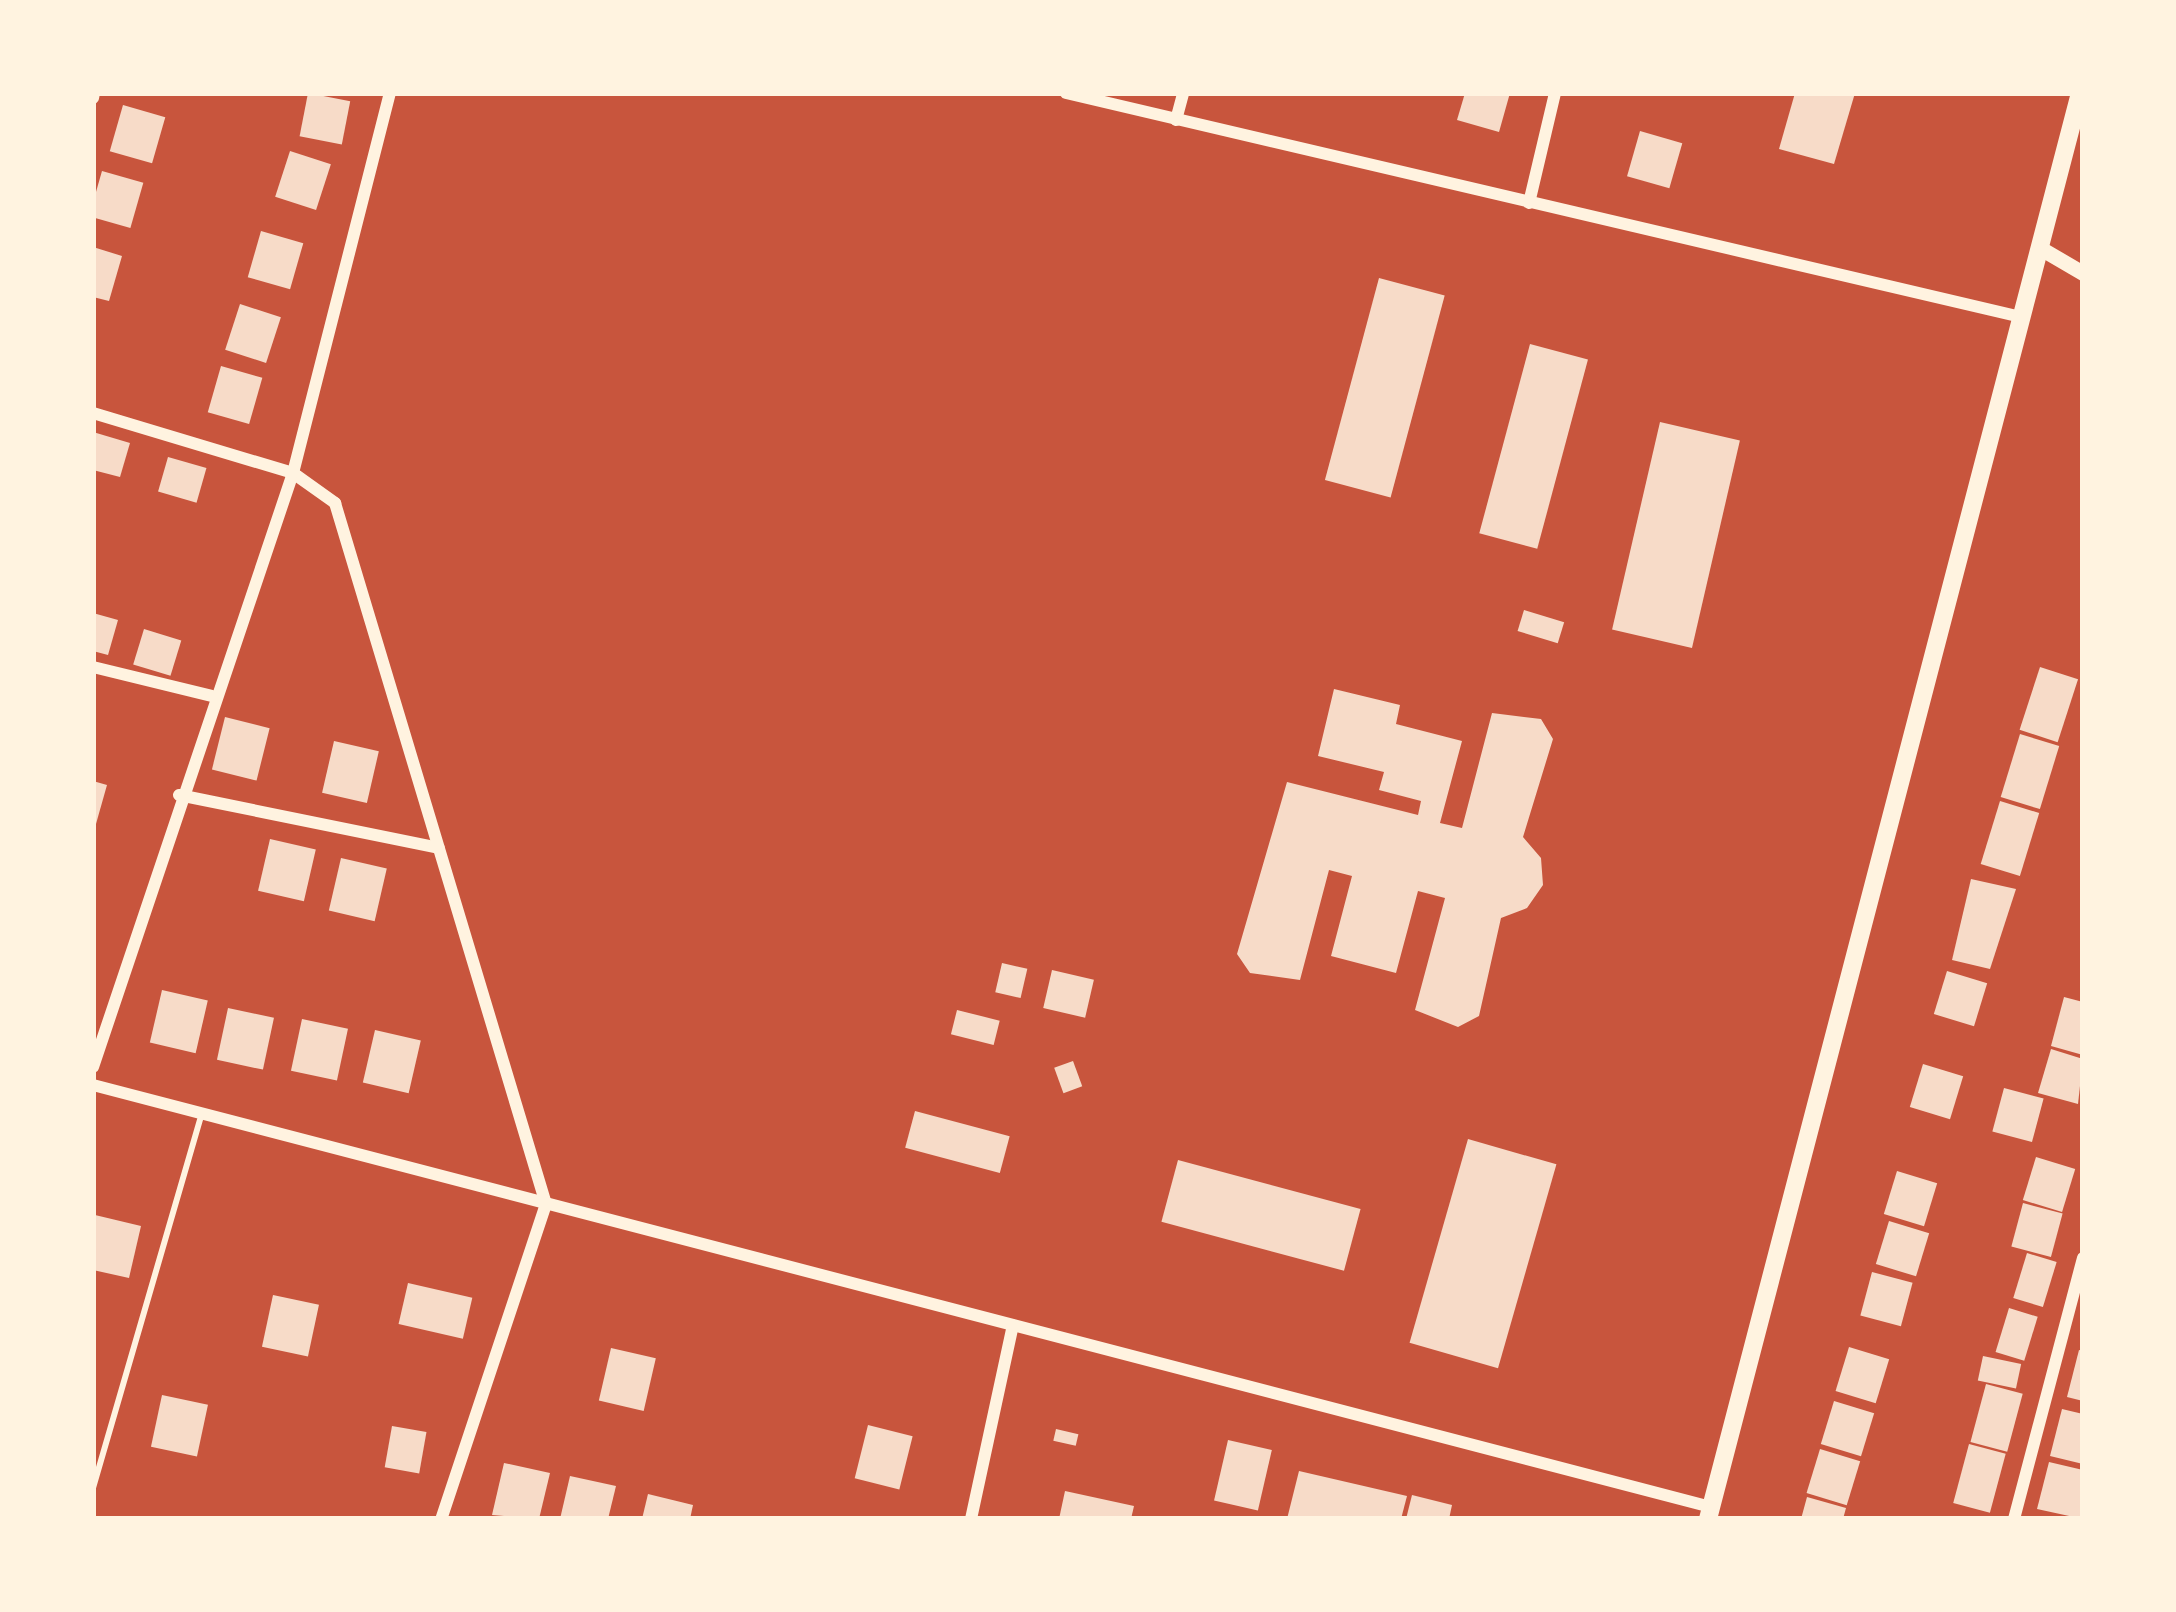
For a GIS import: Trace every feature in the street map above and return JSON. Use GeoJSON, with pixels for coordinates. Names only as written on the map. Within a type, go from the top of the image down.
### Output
{"type":"FeatureCollection","features":[{"type":"Feature","properties":{"kind":"main road"},"geometry":{"type":"LineString","coordinates":[[1709,1513],[2080,93]]}},
{"type":"Feature","properties":{"kind":"street"},"geometry":{"type":"LineString","coordinates":[[93,1066],[212,697],[293,473],[390,93]]}},
{"type":"Feature","properties":{"kind":"street"},"geometry":{"type":"LineString","coordinates":[[1066,93],[2021,317]]}},
{"type":"Feature","properties":{"kind":"street"},"geometry":{"type":"LineString","coordinates":[[1176,120],[1183,93]]}},
{"type":"Feature","properties":{"kind":"street"},"geometry":{"type":"LineString","coordinates":[[1529,202],[1556,93]]}},
{"type":"Feature","properties":{"kind":"street"},"geometry":{"type":"LineString","coordinates":[[2040,248],[2083,273]]}},
{"type":"Feature","properties":{"kind":"street"},"geometry":{"type":"LineString","coordinates":[[93,413],[293,473],[335,503],[546,1204],[441,1519]]}},
{"type":"Feature","properties":{"kind":"street"},"geometry":{"type":"LineString","coordinates":[[93,667],[212,697]]}},
{"type":"Feature","properties":{"kind":"street"},"geometry":{"type":"LineString","coordinates":[[179,795],[439,848]]}},
{"type":"Feature","properties":{"kind":"street"},"geometry":{"type":"LineString","coordinates":[[93,1085],[1709,1513]]}},
{"type":"Feature","properties":{"kind":"street"},"geometry":{"type":"LineString","coordinates":[[2014,1519],[2083,1258]]}},
{"type":"Feature","properties":{"kind":"street"},"geometry":{"type":"LineString","coordinates":[[971,1519],[1013,1325]]}},
{"type":"Feature","properties":{"kind":"lane"},"geometry":{"type":"LineString","coordinates":[[93,1488],[202,1114]]}},
{"type":"Feature","properties":{"kind":"building"},"geometry":{"type":"Polygon","coordinates":[[[308,93],[350,101],[342,144],[300,136],[308,93]]]}},
{"type":"Feature","properties":{"kind":"building"},"geometry":{"type":"Polygon","coordinates":[[[1465,93],[1510,93],[1499,132],[1457,120],[1465,93]]]}},
{"type":"Feature","properties":{"kind":"building"},"geometry":{"type":"Polygon","coordinates":[[[1795,93],[1855,93],[1834,164],[1779,149],[1795,93]]]}},
{"type":"Feature","properties":{"kind":"building"},"geometry":{"type":"Polygon","coordinates":[[[123,105],[165,117],[152,163],[110,151],[123,105]]]}},
{"type":"Feature","properties":{"kind":"building"},"geometry":{"type":"Polygon","coordinates":[[[1640,131],[1682,143],[1669,188],[1627,176],[1640,131]]]}},
{"type":"Feature","properties":{"kind":"building"},"geometry":{"type":"Polygon","coordinates":[[[290,151],[331,164],[316,210],[275,197],[290,151]]]}},
{"type":"Feature","properties":{"kind":"building"},"geometry":{"type":"Polygon","coordinates":[[[102,171],[143,183],[130,228],[93,217],[102,171]]]}},
{"type":"Feature","properties":{"kind":"building"},"geometry":{"type":"Polygon","coordinates":[[[261,231],[303,243],[290,289],[248,277],[261,231]]]}},
{"type":"Feature","properties":{"kind":"building"},"geometry":{"type":"Polygon","coordinates":[[[93,247],[122,256],[109,301],[93,297],[93,247]]]}},
{"type":"Feature","properties":{"kind":"building"},"geometry":{"type":"Polygon","coordinates":[[[1379,278],[1445,296],[1391,497],[1325,480],[1379,278]]]}},
{"type":"Feature","properties":{"kind":"building"},"geometry":{"type":"Polygon","coordinates":[[[240,304],[281,317],[266,363],[225,350],[240,304]]]}},
{"type":"Feature","properties":{"kind":"building"},"geometry":{"type":"Polygon","coordinates":[[[1530,344],[1588,360],[1537,549],[1479,533],[1530,344]]]}},
{"type":"Feature","properties":{"kind":"building"},"geometry":{"type":"Polygon","coordinates":[[[221,366],[262,378],[249,424],[208,412],[221,366]]]}},
{"type":"Feature","properties":{"kind":"building"},"geometry":{"type":"Polygon","coordinates":[[[1660,422],[1740,440],[1692,648],[1612,630],[1660,422]]]}},
{"type":"Feature","properties":{"kind":"building"},"geometry":{"type":"Polygon","coordinates":[[[93,432],[130,443],[120,477],[93,470],[93,432]]]}},
{"type":"Feature","properties":{"kind":"building"},"geometry":{"type":"Polygon","coordinates":[[[168,457],[206,468],[197,503],[158,492],[168,457]]]}},
{"type":"Feature","properties":{"kind":"building"},"geometry":{"type":"Polygon","coordinates":[[[1524,610],[1564,622],[1558,643],[1518,631],[1524,610]]]}},
{"type":"Feature","properties":{"kind":"building"},"geometry":{"type":"Polygon","coordinates":[[[93,613],[118,620],[108,655],[93,651],[93,613]]]}},
{"type":"Feature","properties":{"kind":"building"},"geometry":{"type":"Polygon","coordinates":[[[144,629],[181,640],[170,676],[133,664],[144,629]]]}},
{"type":"Feature","properties":{"kind":"building"},"geometry":{"type":"Polygon","coordinates":[[[2040,667],[2078,679],[2058,742],[2020,730],[2040,667]]]}},
{"type":"Feature","properties":{"kind":"building"},"geometry":{"type":"Polygon","coordinates":[[[1334,689],[1400,705],[1396,724],[1462,741],[1440,823],[1462,828],[1492,713],[1541,719],[1553,739],[1523,837],[1541,858],[1543,885],[1527,908],[1501,918],[1479,1016],[1458,1027],[1415,1010],[1445,898],[1418,891],[1396,973],[1331,956],[1352,876],[1329,870],[1300,980],[1250,973],[1237,954],[1287,782],[1418,815],[1421,801],[1379,790],[1384,772],[1318,756],[1334,689]]]}},
{"type":"Feature","properties":{"kind":"building"},"geometry":{"type":"Polygon","coordinates":[[[225,717],[270,728],[257,781],[212,769],[225,717]]]}},
{"type":"Feature","properties":{"kind":"building"},"geometry":{"type":"Polygon","coordinates":[[[2020,734],[2059,746],[2040,809],[2001,797],[2020,734]]]}},
{"type":"Feature","properties":{"kind":"building"},"geometry":{"type":"Polygon","coordinates":[[[334,741],[379,751],[367,803],[322,793],[334,741]]]}},
{"type":"Feature","properties":{"kind":"building"},"geometry":{"type":"Polygon","coordinates":[[[93,781],[107,785],[94,831],[93,831],[93,781]]]}},
{"type":"Feature","properties":{"kind":"building"},"geometry":{"type":"Polygon","coordinates":[[[2000,801],[2039,813],[2020,876],[1981,864],[2000,801]]]}},
{"type":"Feature","properties":{"kind":"building"},"geometry":{"type":"Polygon","coordinates":[[[270,839],[316,850],[304,901],[258,891],[270,839]]]}},
{"type":"Feature","properties":{"kind":"building"},"geometry":{"type":"Polygon","coordinates":[[[341,858],[387,869],[375,921],[329,911],[341,858]]]}},
{"type":"Feature","properties":{"kind":"building"},"geometry":{"type":"Polygon","coordinates":[[[1971,879],[2016,889],[1990,969],[1952,960],[1971,879]]]}},
{"type":"Feature","properties":{"kind":"building"},"geometry":{"type":"Polygon","coordinates":[[[1002,963],[1027,969],[1021,998],[995,992],[1002,963]]]}},
{"type":"Feature","properties":{"kind":"building"},"geometry":{"type":"Polygon","coordinates":[[[1052,970],[1094,980],[1085,1018],[1043,1008],[1052,970]]]}},
{"type":"Feature","properties":{"kind":"building"},"geometry":{"type":"Polygon","coordinates":[[[1947,971],[1987,983],[1974,1026],[1934,1014],[1947,971]]]}},
{"type":"Feature","properties":{"kind":"building"},"geometry":{"type":"Polygon","coordinates":[[[162,990],[208,1001],[196,1053],[150,1043],[162,990]]]}},
{"type":"Feature","properties":{"kind":"building"},"geometry":{"type":"Polygon","coordinates":[[[2064,997],[2083,1002],[2083,1055],[2051,1046],[2064,997]]]}},
{"type":"Feature","properties":{"kind":"building"},"geometry":{"type":"Polygon","coordinates":[[[228,1008],[274,1018],[263,1070],[217,1060],[228,1008]]]}},
{"type":"Feature","properties":{"kind":"building"},"geometry":{"type":"Polygon","coordinates":[[[957,1010],[1000,1021],[994,1045],[951,1034],[957,1010]]]}},
{"type":"Feature","properties":{"kind":"building"},"geometry":{"type":"Polygon","coordinates":[[[302,1019],[348,1029],[337,1081],[291,1071],[302,1019]]]}},
{"type":"Feature","properties":{"kind":"building"},"geometry":{"type":"Polygon","coordinates":[[[375,1030],[421,1041],[409,1093],[363,1083],[375,1030]]]}},
{"type":"Feature","properties":{"kind":"building"},"geometry":{"type":"Polygon","coordinates":[[[2051,1049],[2083,1059],[2078,1104],[2038,1093],[2051,1049]]]}},
{"type":"Feature","properties":{"kind":"building"},"geometry":{"type":"Polygon","coordinates":[[[1073,1061],[1082,1086],[1063,1093],[1054,1068],[1073,1061]]]}},
{"type":"Feature","properties":{"kind":"building"},"geometry":{"type":"Polygon","coordinates":[[[1923,1064],[1963,1076],[1950,1119],[1910,1107],[1923,1064]]]}},
{"type":"Feature","properties":{"kind":"building"},"geometry":{"type":"Polygon","coordinates":[[[2004,1088],[2044,1099],[2032,1142],[1992,1131],[2004,1088]]]}},
{"type":"Feature","properties":{"kind":"building"},"geometry":{"type":"Polygon","coordinates":[[[915,1111],[1010,1136],[1000,1173],[905,1148],[915,1111]]]}},
{"type":"Feature","properties":{"kind":"building"},"geometry":{"type":"Polygon","coordinates":[[[1468,1139],[1556,1164],[1498,1368],[1410,1343],[1468,1139]]]}},
{"type":"Feature","properties":{"kind":"building"},"geometry":{"type":"Polygon","coordinates":[[[2036,1157],[2075,1169],[2062,1212],[2023,1200],[2036,1157]]]}},
{"type":"Feature","properties":{"kind":"building"},"geometry":{"type":"Polygon","coordinates":[[[1178,1160],[1361,1209],[1344,1271],[1161,1222],[1178,1160]]]}},
{"type":"Feature","properties":{"kind":"building"},"geometry":{"type":"Polygon","coordinates":[[[1897,1171],[1937,1183],[1924,1226],[1884,1214],[1897,1171]]]}},
{"type":"Feature","properties":{"kind":"building"},"geometry":{"type":"Polygon","coordinates":[[[2023,1203],[2063,1214],[2051,1257],[2011,1246],[2023,1203]]]}},
{"type":"Feature","properties":{"kind":"building"},"geometry":{"type":"Polygon","coordinates":[[[95,1215],[141,1226],[129,1278],[93,1270],[95,1215]]]}},
{"type":"Feature","properties":{"kind":"building"},"geometry":{"type":"Polygon","coordinates":[[[1889,1221],[1929,1233],[1916,1276],[1876,1264],[1889,1221]]]}},
{"type":"Feature","properties":{"kind":"building"},"geometry":{"type":"Polygon","coordinates":[[[2027,1253],[2057,1262],[2043,1307],[2013,1298],[2027,1253]]]}},
{"type":"Feature","properties":{"kind":"building"},"geometry":{"type":"Polygon","coordinates":[[[1872,1272],[1913,1283],[1901,1326],[1860,1315],[1872,1272]]]}},
{"type":"Feature","properties":{"kind":"building"},"geometry":{"type":"Polygon","coordinates":[[[408,1283],[472,1298],[463,1339],[399,1324],[408,1283]]]}},
{"type":"Feature","properties":{"kind":"building"},"geometry":{"type":"Polygon","coordinates":[[[273,1295],[319,1305],[308,1357],[262,1347],[273,1295]]]}},
{"type":"Feature","properties":{"kind":"building"},"geometry":{"type":"Polygon","coordinates":[[[2009,1308],[2038,1317],[2024,1361],[1996,1352],[2009,1308]]]}},
{"type":"Feature","properties":{"kind":"building"},"geometry":{"type":"Polygon","coordinates":[[[1849,1347],[1889,1359],[1876,1403],[1836,1391],[1849,1347]]]}},
{"type":"Feature","properties":{"kind":"building"},"geometry":{"type":"Polygon","coordinates":[[[611,1348],[656,1358],[644,1411],[599,1401],[611,1348]]]}},
{"type":"Feature","properties":{"kind":"building"},"geometry":{"type":"Polygon","coordinates":[[[2079,1350],[2083,1351],[2083,1401],[2067,1397],[2079,1350]]]}},
{"type":"Feature","properties":{"kind":"building"},"geometry":{"type":"Polygon","coordinates":[[[1983,1356],[2021,1364],[2016,1389],[1978,1380],[1983,1356]]]}},
{"type":"Feature","properties":{"kind":"building"},"geometry":{"type":"Polygon","coordinates":[[[1986,1384],[2023,1394],[2007,1452],[1970,1442],[1986,1384]]]}},
{"type":"Feature","properties":{"kind":"building"},"geometry":{"type":"Polygon","coordinates":[[[162,1395],[208,1405],[197,1457],[151,1447],[162,1395]]]}},
{"type":"Feature","properties":{"kind":"building"},"geometry":{"type":"Polygon","coordinates":[[[1834,1401],[1874,1413],[1861,1456],[1821,1444],[1834,1401]]]}},
{"type":"Feature","properties":{"kind":"building"},"geometry":{"type":"Polygon","coordinates":[[[2062,1409],[2083,1414],[2083,1464],[2050,1456],[2062,1409]]]}},
{"type":"Feature","properties":{"kind":"building"},"geometry":{"type":"Polygon","coordinates":[[[868,1425],[913,1436],[899,1489],[855,1478],[868,1425]]]}},
{"type":"Feature","properties":{"kind":"building"},"geometry":{"type":"Polygon","coordinates":[[[392,1426],[426,1432],[419,1473],[385,1467],[392,1426]]]}},
{"type":"Feature","properties":{"kind":"building"},"geometry":{"type":"Polygon","coordinates":[[[1056,1429],[1078,1434],[1076,1446],[1053,1441],[1056,1429]]]}},
{"type":"Feature","properties":{"kind":"building"},"geometry":{"type":"Polygon","coordinates":[[[1228,1440],[1272,1450],[1258,1511],[1214,1500],[1228,1440]]]}},
{"type":"Feature","properties":{"kind":"building"},"geometry":{"type":"Polygon","coordinates":[[[1969,1444],[2006,1454],[1990,1513],[1953,1503],[1969,1444]]]}},
{"type":"Feature","properties":{"kind":"building"},"geometry":{"type":"Polygon","coordinates":[[[1820,1449],[1860,1461],[1847,1505],[1807,1493],[1820,1449]]]}},
{"type":"Feature","properties":{"kind":"building"},"geometry":{"type":"Polygon","coordinates":[[[2049,1462],[2083,1470],[2083,1519],[2037,1509],[2049,1462]]]}},
{"type":"Feature","properties":{"kind":"building"},"geometry":{"type":"Polygon","coordinates":[[[504,1463],[550,1473],[539,1519],[492,1515],[504,1463]]]}},
{"type":"Feature","properties":{"kind":"building"},"geometry":{"type":"Polygon","coordinates":[[[1299,1471],[1407,1496],[1401,1519],[1287,1519],[1299,1471]]]}},
{"type":"Feature","properties":{"kind":"building"},"geometry":{"type":"Polygon","coordinates":[[[570,1476],[616,1486],[608,1519],[560,1519],[570,1476]]]}},
{"type":"Feature","properties":{"kind":"building"},"geometry":{"type":"Polygon","coordinates":[[[1065,1491],[1134,1506],[1131,1519],[1059,1519],[1065,1491]]]}},
{"type":"Feature","properties":{"kind":"building"},"geometry":{"type":"Polygon","coordinates":[[[648,1494],[693,1505],[690,1519],[642,1519],[648,1494]]]}},
{"type":"Feature","properties":{"kind":"building"},"geometry":{"type":"Polygon","coordinates":[[[1412,1495],[1452,1505],[1449,1519],[1406,1519],[1412,1495]]]}},
{"type":"Feature","properties":{"kind":"building"},"geometry":{"type":"Polygon","coordinates":[[[1807,1497],[1846,1508],[1843,1519],[1801,1519],[1807,1497]]]}}]}
